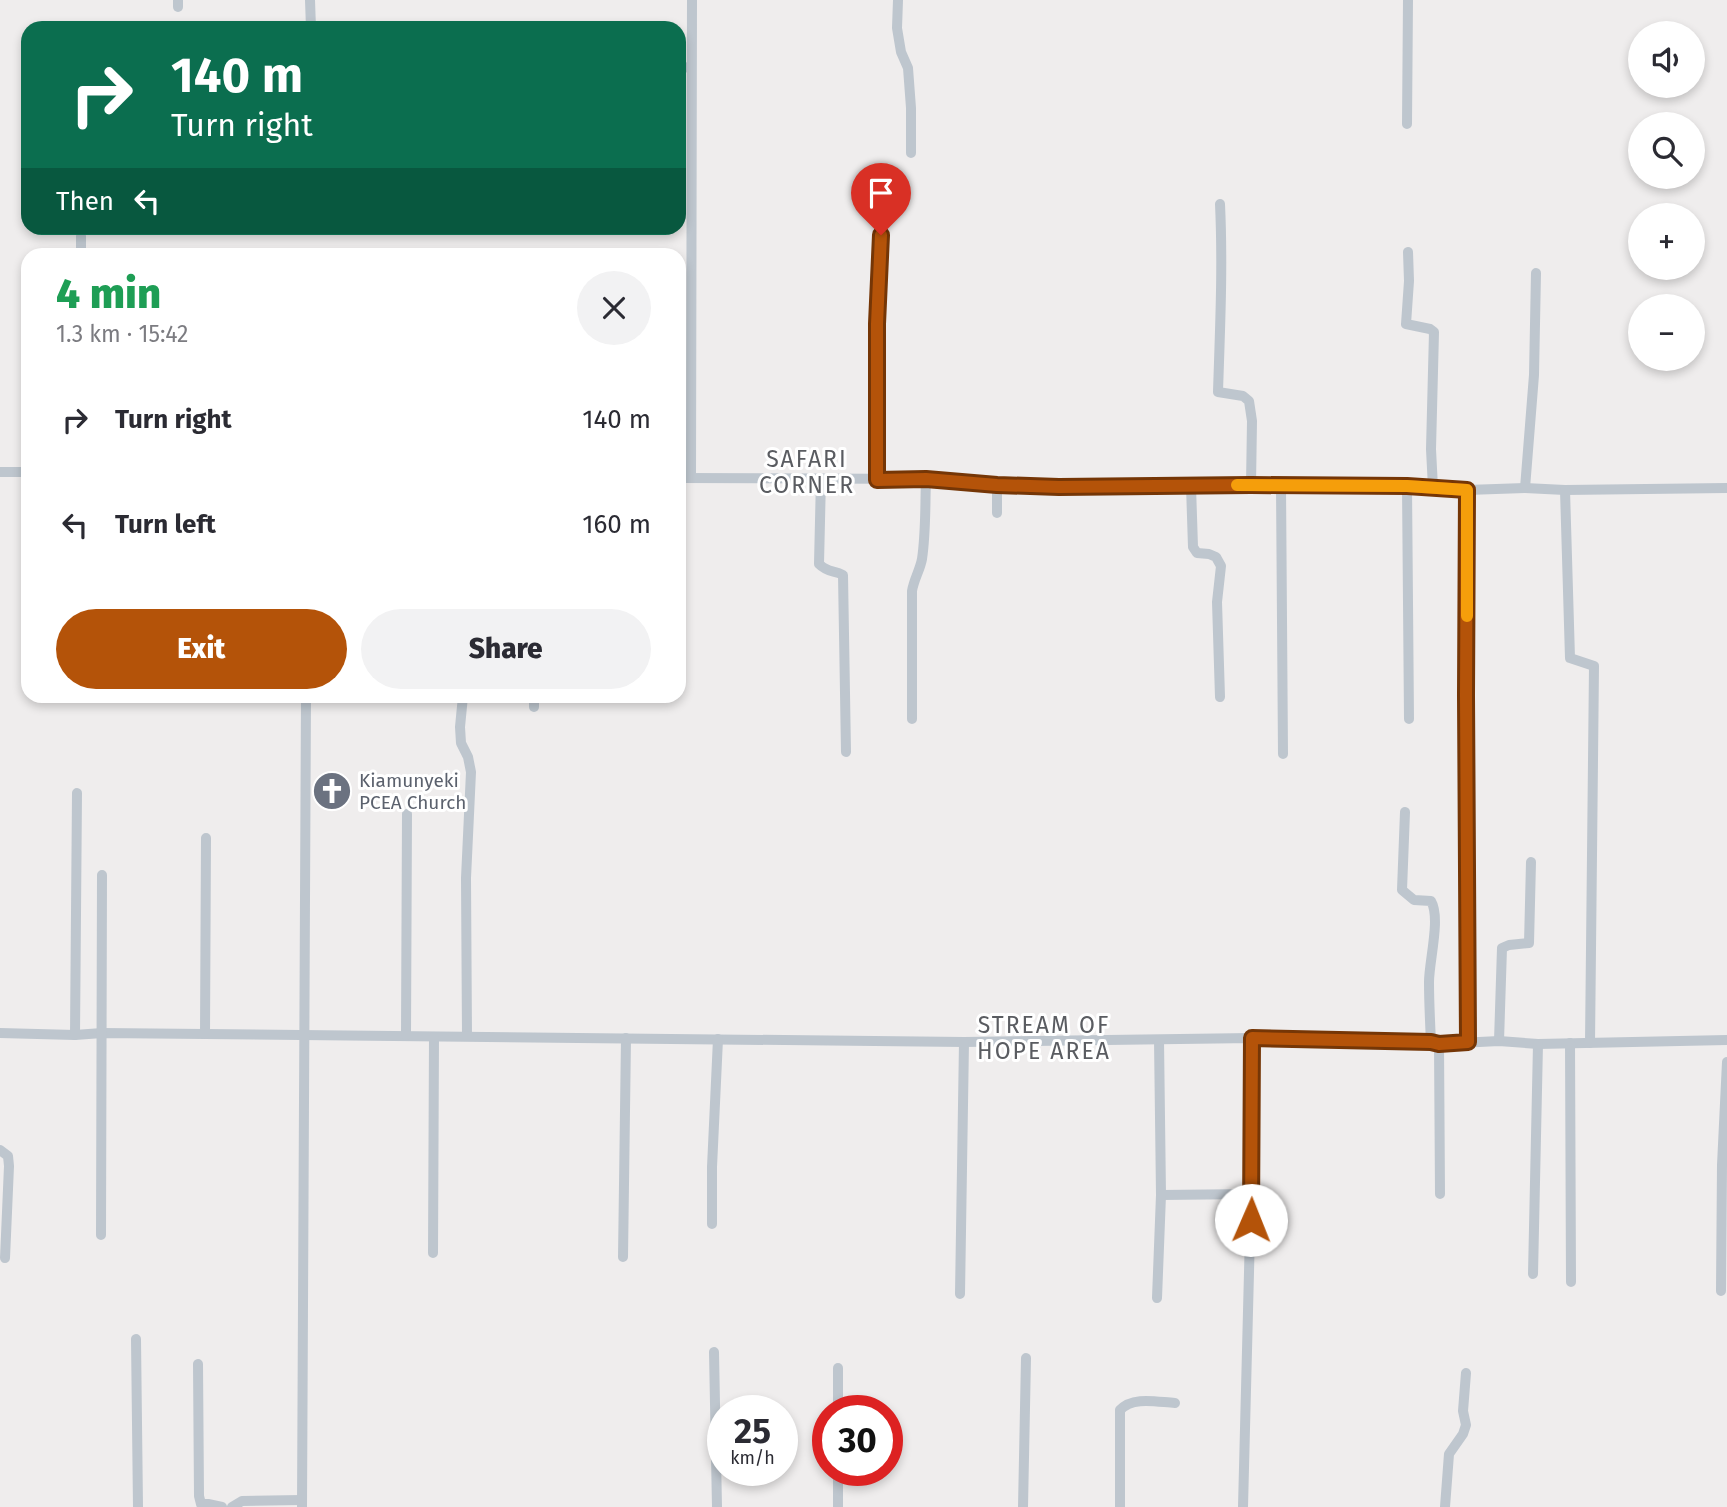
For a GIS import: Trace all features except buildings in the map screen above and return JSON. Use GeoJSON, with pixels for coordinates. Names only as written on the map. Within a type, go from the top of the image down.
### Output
{"type":"FeatureCollection","features":[{"type":"Feature","properties":{"kind":"street"},"geometry":{"type":"LineString","coordinates":[[310,0],[311,21]]}},
{"type":"Feature","properties":{"kind":"street"},"geometry":{"type":"LineString","coordinates":[[691,478],[692,0]]}},
{"type":"Feature","properties":{"kind":"street"},"geometry":{"type":"LineString","coordinates":[[898,0],[897,28],[901,52],[908,68],[911,153]]}},
{"type":"Feature","properties":{"kind":"street"},"geometry":{"type":"LineString","coordinates":[[1407,124],[1408,0]]}},
{"type":"Feature","properties":{"kind":"street"},"geometry":{"type":"LineString","coordinates":[[686,67],[691,67]]}},
{"type":"Feature","properties":{"kind":"street"},"geometry":{"type":"LineString","coordinates":[[1220,204],[1222,334],[1219,392],[1243,396],[1249,401],[1252,421],[1251,485]]}},
{"type":"Feature","properties":{"kind":"street"},"geometry":{"type":"LineString","coordinates":[[877,480],[881,235]]}},
{"type":"Feature","properties":{"kind":"street"},"geometry":{"type":"LineString","coordinates":[[81,236],[81,248]]}},
{"type":"Feature","properties":{"kind":"street"},"geometry":{"type":"LineString","coordinates":[[1408,252],[1406,324],[1434,332],[1431,449],[1433,488]]}},
{"type":"Feature","properties":{"kind":"street"},"geometry":{"type":"LineString","coordinates":[[1525,488],[1534,375],[1535,273]]}},
{"type":"Feature","properties":{"kind":"street"},"geometry":{"type":"LineString","coordinates":[[0,472],[21,472]]}},
{"type":"Feature","properties":{"kind":"street"},"geometry":{"type":"LineString","coordinates":[[686,478],[926,479],[997,485],[1407,486],[1467,490],[1727,488]]}},
{"type":"Feature","properties":{"kind":"street"},"geometry":{"type":"LineString","coordinates":[[821,478],[819,564],[826,570],[843,575],[846,752]]}},
{"type":"Feature","properties":{"kind":"street"},"geometry":{"type":"LineString","coordinates":[[912,719],[912,591],[920,568],[923,545],[926,479]]}},
{"type":"Feature","properties":{"kind":"street"},"geometry":{"type":"LineString","coordinates":[[997,485],[997,513]]}},
{"type":"Feature","properties":{"kind":"street"},"geometry":{"type":"LineString","coordinates":[[1191,486],[1193,547],[1197,553],[1216,557],[1220,566],[1217,601],[1220,697]]}},
{"type":"Feature","properties":{"kind":"street"},"geometry":{"type":"LineString","coordinates":[[1280,486],[1283,754]]}},
{"type":"Feature","properties":{"kind":"street"},"geometry":{"type":"LineString","coordinates":[[1407,486],[1409,719]]}},
{"type":"Feature","properties":{"kind":"street"},"geometry":{"type":"LineString","coordinates":[[1467,490],[1468,1042]]}},
{"type":"Feature","properties":{"kind":"street"},"geometry":{"type":"LineString","coordinates":[[1565,490],[1570,658],[1594,666],[1590,1043]]}},
{"type":"Feature","properties":{"kind":"street"},"geometry":{"type":"LineString","coordinates":[[232,1507],[242,1501],[302,1504],[306,703]]}},
{"type":"Feature","properties":{"kind":"street"},"geometry":{"type":"LineString","coordinates":[[462,703],[461,743],[471,772],[466,878],[467,1036]]}},
{"type":"Feature","properties":{"kind":"street"},"geometry":{"type":"LineString","coordinates":[[75,1035],[77,793]]}},
{"type":"Feature","properties":{"kind":"street"},"geometry":{"type":"LineString","coordinates":[[1405,812],[1402,890],[1414,900],[1431,901],[1435,916],[1429,979],[1435,1043],[1440,1194]]}},
{"type":"Feature","properties":{"kind":"street"},"geometry":{"type":"LineString","coordinates":[[406,1035],[407,814]]}},
{"type":"Feature","properties":{"kind":"street"},"geometry":{"type":"LineString","coordinates":[[205,1034],[206,838]]}},
{"type":"Feature","properties":{"kind":"street"},"geometry":{"type":"LineString","coordinates":[[1499,1041],[1501,953],[1505,946],[1529,943],[1531,862]]}},
{"type":"Feature","properties":{"kind":"street"},"geometry":{"type":"LineString","coordinates":[[101,1234],[102,875]]}},
{"type":"Feature","properties":{"kind":"street"},"geometry":{"type":"LineString","coordinates":[[0,1033],[964,1042],[1252,1038],[1570,1044],[1727,1040]]}},
{"type":"Feature","properties":{"kind":"street"},"geometry":{"type":"LineString","coordinates":[[433,1254],[434,1037]]}},
{"type":"Feature","properties":{"kind":"street"},"geometry":{"type":"LineString","coordinates":[[623,1257],[626,1038]]}},
{"type":"Feature","properties":{"kind":"street"},"geometry":{"type":"LineString","coordinates":[[1243,1507],[1252,1038]]}},
{"type":"Feature","properties":{"kind":"street"},"geometry":{"type":"LineString","coordinates":[[712,1224],[718,1039]]}},
{"type":"Feature","properties":{"kind":"street"},"geometry":{"type":"LineString","coordinates":[[1157,1297],[1161,1195],[1159,1040]]}},
{"type":"Feature","properties":{"kind":"street"},"geometry":{"type":"LineString","coordinates":[[960,1294],[964,1042]]}},
{"type":"Feature","properties":{"kind":"street"},"geometry":{"type":"LineString","coordinates":[[1533,1274],[1538,1044]]}},
{"type":"Feature","properties":{"kind":"street"},"geometry":{"type":"LineString","coordinates":[[1570,1044],[1571,1282]]}},
{"type":"Feature","properties":{"kind":"street"},"geometry":{"type":"LineString","coordinates":[[1721,1291],[1722,1165],[1727,1062]]}},
{"type":"Feature","properties":{"kind":"street"},"geometry":{"type":"LineString","coordinates":[[0,1150],[8,1156],[9,1166],[5,1258]]}},
{"type":"Feature","properties":{"kind":"street"},"geometry":{"type":"LineString","coordinates":[[1161,1195],[1251,1194]]}},
{"type":"Feature","properties":{"kind":"street"},"geometry":{"type":"LineString","coordinates":[[135,1339],[138,1507]]}},
{"type":"Feature","properties":{"kind":"street"},"geometry":{"type":"LineString","coordinates":[[714,1352],[717,1507]]}},
{"type":"Feature","properties":{"kind":"street"},"geometry":{"type":"LineString","coordinates":[[1023,1507],[1026,1358]]}},
{"type":"Feature","properties":{"kind":"street"},"geometry":{"type":"LineString","coordinates":[[198,1364],[199,1496],[201,1504],[222,1507]]}},
{"type":"Feature","properties":{"kind":"street"},"geometry":{"type":"LineString","coordinates":[[838,1368],[838,1395]]}},
{"type":"Feature","properties":{"kind":"street"},"geometry":{"type":"LineString","coordinates":[[1445,1507],[1449,1454],[1466,1425],[1463,1411],[1466,1373]]}},
{"type":"Feature","properties":{"kind":"street"},"geometry":{"type":"LineString","coordinates":[[1119,1507],[1120,1410],[1132,1401],[1175,1403]]}},
{"type":"Feature","properties":{"kind":"street"},"geometry":{"type":"LineString","coordinates":[[838,1486],[838,1507]]}},
{"type":"Feature","properties":{"kind":"slow traffic"},"geometry":{"type":"LineString","coordinates":[[1237,485],[1407,486],[1467,490],[1467,616]]}},
{"type":"Feature","properties":{"kind":"place","name":"Kiamunyeki PCEA Church"},"geometry":{"type":"Point","coordinates":[332,791]}},
{"type":"Feature","properties":{"kind":"district","name":"SAFARI CORNER"},"geometry":{"type":"Point","coordinates":[807,472]}},
{"type":"Feature","properties":{"kind":"district","name":"STREAM OF HOPE AREA"},"geometry":{"type":"Point","coordinates":[1044,1038]}},
{"type":"Feature","properties":{"kind":"route"},"geometry":{"type":"LineString","coordinates":[[881,235],[877,324],[877,480],[926,479],[1059,487],[1407,486],[1467,490],[1468,1042],[1439,1044],[1252,1038],[1251,1220]]}}]}
